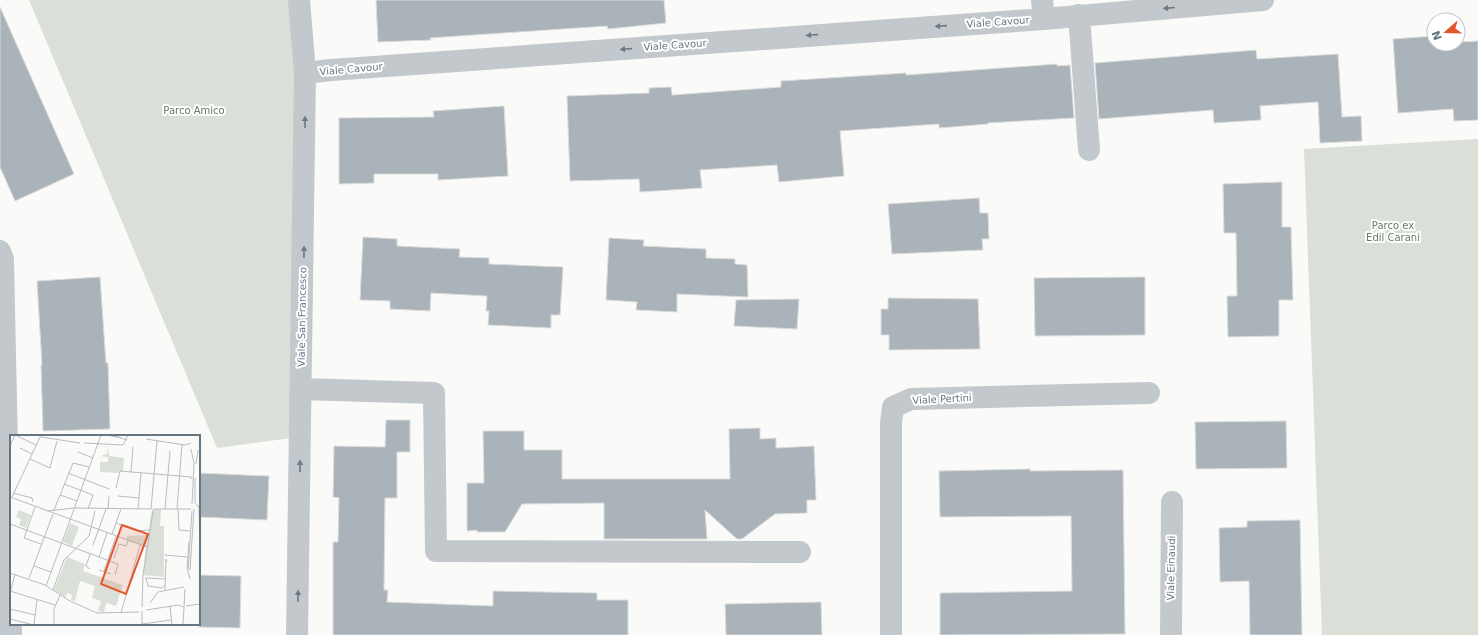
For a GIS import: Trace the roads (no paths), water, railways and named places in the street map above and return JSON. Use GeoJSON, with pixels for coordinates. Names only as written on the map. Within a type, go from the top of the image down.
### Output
{"type":"FeatureCollection","features":[{"type":"Feature","properties":{"kind":"street","name":"Viale San Francesco"},"geometry":{"type":"LineString","coordinates":[[297,635],[305,73],[298,0]]}},
{"type":"Feature","properties":{"kind":"street","name":"Viale Cavour"},"geometry":{"type":"LineString","coordinates":[[305,73],[1043,9],[1079,15],[1263,0]]}},
{"type":"Feature","properties":{"kind":"street"},"geometry":{"type":"LineString","coordinates":[[1079,15],[1089,150]]}},
{"type":"Feature","properties":{"kind":"street"},"geometry":{"type":"LineString","coordinates":[[0,251],[3,259],[10,588]]}},
{"type":"Feature","properties":{"kind":"street"},"geometry":{"type":"LineString","coordinates":[[301,389],[434,393],[436,551],[800,552]]}},
{"type":"Feature","properties":{"kind":"street","name":"Viale Pertini"},"geometry":{"type":"LineString","coordinates":[[891,635],[891,423],[893,407],[911,399],[1149,393]]}},
{"type":"Feature","properties":{"kind":"street","name":"Viale Einaudi"},"geometry":{"type":"LineString","coordinates":[[1170,635],[1172,502]]}},
{"type":"Feature","properties":{"kind":"street"},"geometry":{"type":"LineString","coordinates":[[11,625],[11,635]]}},
{"type":"Feature","properties":{"kind":"park label","name":"Parco Amico"},"geometry":{"type":"Point","coordinates":[194,110]}},
{"type":"Feature","properties":{"kind":"park label","name":"Parco ex Edil Carani"},"geometry":{"type":"Point","coordinates":[1393,230]}}]}
